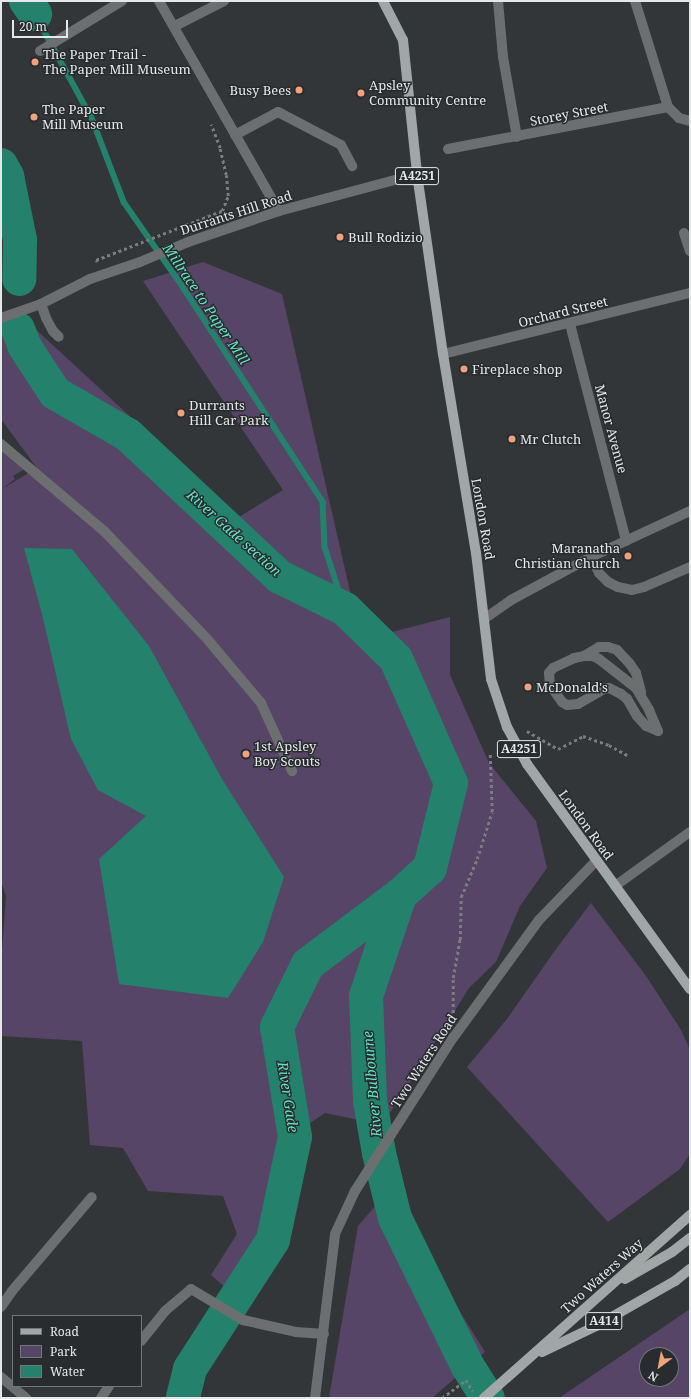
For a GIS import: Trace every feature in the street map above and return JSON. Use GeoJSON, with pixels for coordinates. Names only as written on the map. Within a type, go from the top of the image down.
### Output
{"type":"FeatureCollection","features":[{"type":"Feature","properties":{"kind":"main road","name":"London Road"},"geometry":{"type":"LineString","coordinates":[[383,1],[403,40],[417,174],[443,354],[476,553],[491,679],[507,727],[527,764],[690,989]]}},
{"type":"Feature","properties":{"kind":"main road","name":"Two Waters Way"},"geometry":{"type":"LineString","coordinates":[[484,1398],[690,1215]]}},
{"type":"Feature","properties":{"kind":"main road"},"geometry":{"type":"LineString","coordinates":[[606,1290],[672,1252],[690,1238]]}},
{"type":"Feature","properties":{"kind":"main road","name":"Two Waters Way"},"geometry":{"type":"LineString","coordinates":[[531,1357],[596,1326],[675,1281],[690,1269]]}},
{"type":"Feature","properties":{"kind":"street"},"geometry":{"type":"LineString","coordinates":[[40,51],[122,1]]}},
{"type":"Feature","properties":{"kind":"street"},"geometry":{"type":"LineString","coordinates":[[159,1],[175,26],[279,211]]}},
{"type":"Feature","properties":{"kind":"street"},"geometry":{"type":"LineString","coordinates":[[175,26],[224,1]]}},
{"type":"Feature","properties":{"kind":"street"},"geometry":{"type":"LineString","coordinates":[[498,1],[503,58],[517,137]]}},
{"type":"Feature","properties":{"kind":"street"},"geometry":{"type":"LineString","coordinates":[[635,1],[668,108],[679,118],[690,121]]}},
{"type":"Feature","properties":{"kind":"street","name":"Storey Street"},"geometry":{"type":"LineString","coordinates":[[448,148],[517,137],[668,108]]}},
{"type":"Feature","properties":{"kind":"street"},"geometry":{"type":"LineString","coordinates":[[235,135],[278,112],[341,145],[352,166]]}},
{"type":"Feature","properties":{"kind":"street","name":"Durrants Hill Road"},"geometry":{"type":"LineString","coordinates":[[1,318],[41,304],[90,279],[140,262],[188,242],[279,211],[417,174]]}},
{"type":"Feature","properties":{"kind":"street"},"geometry":{"type":"LineString","coordinates":[[684,233],[690,251]]}},
{"type":"Feature","properties":{"kind":"street","name":"Orchard Street"},"geometry":{"type":"LineString","coordinates":[[443,354],[570,324],[690,293]]}},
{"type":"Feature","properties":{"kind":"street"},"geometry":{"type":"LineString","coordinates":[[41,304],[53,331],[60,337]]}},
{"type":"Feature","properties":{"kind":"street","name":"Manor Avenue"},"geometry":{"type":"LineString","coordinates":[[570,324],[626,541]]}},
{"type":"Feature","properties":{"kind":"street"},"geometry":{"type":"LineString","coordinates":[[1,444],[104,531],[208,640],[261,703],[292,771]]}},
{"type":"Feature","properties":{"kind":"street"},"geometry":{"type":"LineString","coordinates":[[484,619],[510,600],[591,557],[690,511]]}},
{"type":"Feature","properties":{"kind":"street"},"geometry":{"type":"LineString","coordinates":[[591,557],[599,573],[608,582],[618,587],[632,590],[644,587],[690,567]]}},
{"type":"Feature","properties":{"kind":"street"},"geometry":{"type":"LineString","coordinates":[[584,656],[599,647],[608,646],[617,650],[630,664],[636,674],[643,698],[658,731],[646,726],[637,716],[627,699],[609,688],[604,689],[578,704],[567,705],[562,702],[550,685],[549,673],[553,668],[569,660],[584,656],[593,656],[599,659],[636,688],[643,698]]}},
{"type":"Feature","properties":{"kind":"street"},"geometry":{"type":"LineString","coordinates":[[615,886],[690,832]]}},
{"type":"Feature","properties":{"kind":"street","name":"Two Waters Road"},"geometry":{"type":"LineString","coordinates":[[315,1398],[335,1234],[355,1190],[384,1148],[453,1038],[539,920],[596,861]]}},
{"type":"Feature","properties":{"kind":"street"},"geometry":{"type":"LineString","coordinates":[[1,1308],[12,1291],[92,1197]]}},
{"type":"Feature","properties":{"kind":"street"},"geometry":{"type":"LineString","coordinates":[[142,1340],[165,1311],[190,1289],[243,1320],[296,1332],[324,1334]]}},
{"type":"Feature","properties":{"kind":"street"},"geometry":{"type":"LineString","coordinates":[[1,1377],[12,1386]]}},
{"type":"Feature","properties":{"kind":"street"},"geometry":{"type":"LineString","coordinates":[[13,1387],[26,1398]]}},
{"type":"Feature","properties":{"kind":"street"},"geometry":{"type":"LineString","coordinates":[[101,1398],[108,1387]]}},
{"type":"Feature","properties":{"kind":"path"},"geometry":{"type":"LineString","coordinates":[[129,247],[222,211],[228,196],[220,148],[211,124],[224,115]]}},
{"type":"Feature","properties":{"kind":"path"},"geometry":{"type":"LineString","coordinates":[[507,727],[525,730],[558,749],[583,736],[609,745],[627,755]]}},
{"type":"Feature","properties":{"kind":"path"},"geometry":{"type":"LineString","coordinates":[[453,1038],[453,978],[460,940],[461,897],[477,859],[492,812],[490,754]]}},
{"type":"Feature","properties":{"kind":"path"},"geometry":{"type":"LineString","coordinates":[[442,1398],[466,1380],[474,1392]]}},
{"type":"Feature","properties":{"kind":"green space"},"geometry":{"type":"Polygon","coordinates":[[[203,262],[282,294],[352,600],[388,633],[450,617],[450,675],[489,763],[536,821],[547,868],[520,906],[496,962],[469,988],[400,1098],[375,1134],[359,1120],[325,1113],[292,1135],[269,1237],[234,1295],[211,1275],[237,1234],[223,1196],[148,1191],[123,1148],[90,1145],[82,1041],[1,1036],[1,964],[6,896],[1,881],[1,450],[25,469],[13,476],[15,479],[2,489],[37,468],[1,419],[1,320],[18,313],[239,517],[283,490],[143,281],[203,262]]]}},
{"type":"Feature","properties":{"kind":"green space"},"geometry":{"type":"Polygon","coordinates":[[[591,903],[646,976],[681,1030],[690,1050],[690,1154],[680,1169],[608,1222],[467,1067],[507,1019],[556,949],[591,903]]]}},
{"type":"Feature","properties":{"kind":"green space"},"geometry":{"type":"Polygon","coordinates":[[[394,1184],[437,1275],[485,1352],[432,1398],[329,1398],[358,1226],[394,1184]]]}},
{"type":"Feature","properties":{"kind":"green space"},"geometry":{"type":"Polygon","coordinates":[[[690,1309],[690,1398],[559,1398],[690,1309]]]}},
{"type":"Feature","properties":{"kind":"water"},"geometry":{"type":"Polygon","coordinates":[[[24,548],[72,549],[149,646],[222,779],[284,877],[263,942],[228,998],[119,984],[99,859],[146,816],[98,790],[71,739],[42,614],[24,548]]]}},
{"type":"Feature","properties":{"kind":"waterway"},"geometry":{"type":"LineString","coordinates":[[26,1],[35,14]]}},
{"type":"Feature","properties":{"kind":"waterway","name":"Millrace to Paper Mill"},"geometry":{"type":"LineString","coordinates":[[35,14],[92,118],[124,202],[183,287],[323,502],[325,547],[345,609]]}},
{"type":"Feature","properties":{"kind":"waterway","name":"River Gade section"},"geometry":{"type":"LineString","coordinates":[[1,165],[7,176],[20,240],[19,279]]}},
{"type":"Feature","properties":{"kind":"waterway","name":"River Gade section"},"geometry":{"type":"LineString","coordinates":[[18,329],[25,347],[55,393],[128,435],[280,577],[345,609],[396,659],[451,783],[430,868],[400,895],[308,964],[277,1027],[295,1137],[273,1240],[190,1369],[183,1398]]}},
{"type":"Feature","properties":{"kind":"waterway","name":"River Bulbourne"},"geometry":{"type":"LineString","coordinates":[[400,895],[366,996],[370,1101],[379,1153],[395,1218],[467,1365],[488,1398]]}},
{"type":"Feature","properties":{"kind":"place","name":"The Paper Trail - The Paper Mill Museum"},"geometry":{"type":"Point","coordinates":[35,62]}},
{"type":"Feature","properties":{"kind":"place","name":"Busy Bees"},"geometry":{"type":"Point","coordinates":[299,90]}},
{"type":"Feature","properties":{"kind":"place","name":"Apsley Community Centre"},"geometry":{"type":"Point","coordinates":[361,93]}},
{"type":"Feature","properties":{"kind":"place","name":"The Paper Mill Museum"},"geometry":{"type":"Point","coordinates":[34,117]}},
{"type":"Feature","properties":{"kind":"place","name":"Bull Rodizio"},"geometry":{"type":"Point","coordinates":[340,237]}},
{"type":"Feature","properties":{"kind":"place","name":"Fireplace shop"},"geometry":{"type":"Point","coordinates":[464,369]}},
{"type":"Feature","properties":{"kind":"place","name":"Durrants Hill Car Park"},"geometry":{"type":"Point","coordinates":[181,413]}},
{"type":"Feature","properties":{"kind":"place","name":"Mr Clutch"},"geometry":{"type":"Point","coordinates":[512,439]}},
{"type":"Feature","properties":{"kind":"place","name":"Maranatha Christian Church"},"geometry":{"type":"Point","coordinates":[628,556]}},
{"type":"Feature","properties":{"kind":"place","name":"McDonald's"},"geometry":{"type":"Point","coordinates":[528,687]}},
{"type":"Feature","properties":{"kind":"place","name":"1st Apsley Boy Scouts"},"geometry":{"type":"Point","coordinates":[246,754]}},
{"type":"Feature","properties":{"kind":"water label","name":"River Gade"},"geometry":{"type":"Point","coordinates":[288,1097]}}]}
